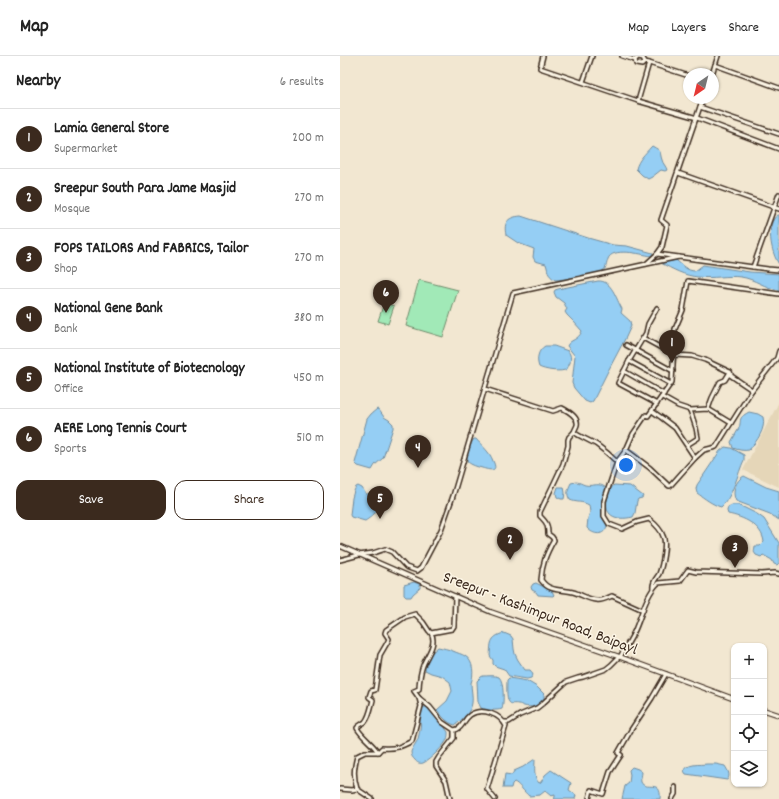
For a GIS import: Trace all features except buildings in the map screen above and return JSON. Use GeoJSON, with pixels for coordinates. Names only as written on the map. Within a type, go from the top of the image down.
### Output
{"type":"FeatureCollection","features":[{"type":"Feature","properties":{"kind":"street"},"geometry":{"type":"LineString","coordinates":[[543,56],[540,68],[638,101],[697,118],[779,149]]}},
{"type":"Feature","properties":{"kind":"street"},"geometry":{"type":"LineString","coordinates":[[583,82],[592,56]]}},
{"type":"Feature","properties":{"kind":"street"},"geometry":{"type":"LineString","coordinates":[[622,56],[635,60],[636,64],[642,66],[645,62],[683,74]]}},
{"type":"Feature","properties":{"kind":"street"},"geometry":{"type":"LineString","coordinates":[[714,68],[718,56]]}},
{"type":"Feature","properties":{"kind":"street"},"geometry":{"type":"LineString","coordinates":[[638,101],[649,63]]}},
{"type":"Feature","properties":{"kind":"street"},"geometry":{"type":"LineString","coordinates":[[715,65],[779,88]]}},
{"type":"Feature","properties":{"kind":"street"},"geometry":{"type":"LineString","coordinates":[[645,265],[662,247],[667,225],[661,220],[701,104]]}},
{"type":"Feature","properties":{"kind":"street"},"geometry":{"type":"LineString","coordinates":[[700,107],[779,134]]}},
{"type":"Feature","properties":{"kind":"street"},"geometry":{"type":"LineString","coordinates":[[678,173],[779,209]]}},
{"type":"Feature","properties":{"kind":"street"},"geometry":{"type":"LineString","coordinates":[[753,267],[779,194]]}},
{"type":"Feature","properties":{"kind":"street"},"geometry":{"type":"LineString","coordinates":[[657,254],[779,270]]}},
{"type":"Feature","properties":{"kind":"street"},"geometry":{"type":"LineString","coordinates":[[340,560],[385,549],[392,552],[406,567],[417,571],[422,568],[441,530],[453,496],[513,293],[679,257]]}},
{"type":"Feature","properties":{"kind":"street"},"geometry":{"type":"LineString","coordinates":[[653,588],[652,584],[659,573],[664,554],[664,536],[656,525],[648,519],[622,529],[610,524],[604,516],[604,501],[617,462],[626,450],[633,434],[646,415],[648,416],[652,411],[672,382],[675,329],[683,310],[688,281],[779,294]]}},
{"type":"Feature","properties":{"kind":"street"},"geometry":{"type":"LineString","coordinates":[[657,308],[648,324],[646,334],[635,350],[618,383],[657,404]]}},
{"type":"Feature","properties":{"kind":"street"},"geometry":{"type":"LineString","coordinates":[[643,338],[674,355],[692,356],[705,360],[730,372]]}},
{"type":"Feature","properties":{"kind":"street"},"geometry":{"type":"LineString","coordinates":[[626,345],[673,371]]}},
{"type":"Feature","properties":{"kind":"street"},"geometry":{"type":"LineString","coordinates":[[626,450],[650,468],[670,486],[704,450],[716,446],[752,390],[777,358],[779,351]]}},
{"type":"Feature","properties":{"kind":"street"},"geometry":{"type":"LineString","coordinates":[[629,361],[671,384]]}},
{"type":"Feature","properties":{"kind":"street"},"geometry":{"type":"LineString","coordinates":[[624,372],[663,395],[678,406],[690,410],[708,409],[731,423]]}},
{"type":"Feature","properties":{"kind":"street"},"geometry":{"type":"LineString","coordinates":[[730,372],[732,374],[730,375],[752,390]]}},
{"type":"Feature","properties":{"kind":"street"},"geometry":{"type":"LineString","coordinates":[[708,409],[720,382],[725,380],[730,372]]}},
{"type":"Feature","properties":{"kind":"street"},"geometry":{"type":"LineString","coordinates":[[485,389],[552,411],[562,408],[568,411],[576,419],[577,426],[569,437],[563,464],[540,512],[540,516],[546,522],[548,534],[554,540],[543,562],[542,580],[545,585],[551,588],[572,592],[592,600],[601,600],[612,596],[642,610]]}},
{"type":"Feature","properties":{"kind":"street"},"geometry":{"type":"LineString","coordinates":[[687,445],[698,438],[690,410]]}},
{"type":"Feature","properties":{"kind":"street"},"geometry":{"type":"LineString","coordinates":[[652,411],[675,428],[695,458]]}},
{"type":"Feature","properties":{"kind":"street"},"geometry":{"type":"LineString","coordinates":[[574,432],[575,434],[598,446],[617,462]]}},
{"type":"Feature","properties":{"kind":"street","name":"Sreepur - Kashimpur Road, Baipayl"},"geometry":{"type":"LineString","coordinates":[[340,546],[510,619],[731,698]]}},
{"type":"Feature","properties":{"kind":"street"},"geometry":{"type":"LineString","coordinates":[[504,722],[509,722],[520,715],[537,708],[566,682],[584,677],[611,666],[620,657],[635,630],[642,610],[653,588],[658,582],[680,581],[688,570],[696,572],[779,574]]}},
{"type":"Feature","properties":{"kind":"street"},"geometry":{"type":"LineString","coordinates":[[432,633],[452,629],[454,626],[455,596]]}},
{"type":"Feature","properties":{"kind":"street"},"geometry":{"type":"LineString","coordinates":[[378,752],[374,745],[359,732],[357,728],[360,724],[365,722],[369,714],[373,700],[369,697],[369,695],[371,691],[375,690],[380,655],[389,639],[385,632],[386,630],[405,617],[415,614],[432,633],[433,640],[430,653],[423,664],[419,689],[414,691],[442,722],[454,730]]}},
{"type":"Feature","properties":{"kind":"street"},"geometry":{"type":"LineString","coordinates":[[589,799],[591,790],[603,794],[610,772],[621,755],[618,753],[630,730],[652,698],[666,674]]}},
{"type":"Feature","properties":{"kind":"street"},"geometry":{"type":"LineString","coordinates":[[372,799],[356,788],[354,769],[357,756],[365,752],[378,752],[382,748],[393,749],[406,745],[412,741],[421,706],[419,698]]}},
{"type":"Feature","properties":{"kind":"street"},"geometry":{"type":"LineString","coordinates":[[454,730],[458,730],[470,715],[483,711],[494,714],[504,722],[506,726],[487,790],[495,799]]}},
{"type":"Feature","properties":{"kind":"street"},"geometry":{"type":"LineString","coordinates":[[767,711],[779,715]]}},
{"type":"Feature","properties":{"kind":"street"},"geometry":{"type":"LineString","coordinates":[[450,799],[446,782],[436,766],[436,762],[454,738],[454,730]]}},
{"type":"Feature","properties":{"kind":"street"},"geometry":{"type":"LineString","coordinates":[[672,799],[675,794],[675,787]]}},
{"type":"Feature","properties":{"kind":"street"},"geometry":{"type":"LineString","coordinates":[[340,789],[352,790],[356,788]]}},
{"type":"Feature","properties":{"kind":"shaded area"},"geometry":{"type":"Polygon","coordinates":[[[779,402],[779,487],[743,470],[779,402]]]}},
{"type":"Feature","properties":{"kind":"green space"},"geometry":{"type":"Polygon","coordinates":[[[419,280],[458,290],[443,337],[406,326],[419,280]]]}},
{"type":"Feature","properties":{"kind":"green space"},"geometry":{"type":"Polygon","coordinates":[[[384,303],[394,306],[388,324],[378,321],[384,303]]]}},
{"type":"Feature","properties":{"kind":"water"},"geometry":{"type":"Polygon","coordinates":[[[652,146],[660,152],[662,161],[667,170],[661,170],[648,179],[636,169],[640,160],[652,146]]]}},
{"type":"Feature","properties":{"kind":"water"},"geometry":{"type":"Polygon","coordinates":[[[778,215],[779,264],[772,246],[770,231],[774,219],[778,215]]]}},
{"type":"Feature","properties":{"kind":"water"},"geometry":{"type":"Polygon","coordinates":[[[521,216],[588,238],[653,253],[651,256],[627,252],[615,253],[608,259],[605,268],[601,272],[555,280],[549,274],[546,264],[535,261],[533,257],[534,249],[518,243],[506,235],[506,223],[513,217],[521,216]]]}},
{"type":"Feature","properties":{"kind":"water"},"geometry":{"type":"Polygon","coordinates":[[[676,260],[692,271],[695,271],[703,265],[750,272],[779,274],[779,290],[741,277],[704,277],[688,275],[661,263],[676,260]]]}},
{"type":"Feature","properties":{"kind":"water"},"geometry":{"type":"Polygon","coordinates":[[[598,281],[607,284],[610,287],[622,309],[621,313],[630,321],[631,326],[593,401],[590,403],[585,401],[574,388],[572,383],[575,356],[567,346],[578,337],[582,331],[567,315],[565,312],[567,309],[564,303],[556,297],[554,292],[558,289],[598,281]]]}},
{"type":"Feature","properties":{"kind":"water"},"geometry":{"type":"Polygon","coordinates":[[[545,346],[554,346],[568,351],[571,360],[567,369],[553,371],[539,367],[538,355],[545,346]]]}},
{"type":"Feature","properties":{"kind":"water"},"geometry":{"type":"Polygon","coordinates":[[[377,409],[393,424],[393,428],[383,458],[372,470],[358,466],[355,463],[367,419],[377,409]]]}},
{"type":"Feature","properties":{"kind":"water"},"geometry":{"type":"Polygon","coordinates":[[[749,412],[763,417],[764,421],[760,435],[749,450],[733,448],[731,442],[738,430],[741,418],[749,412]]]}},
{"type":"Feature","properties":{"kind":"water"},"geometry":{"type":"Polygon","coordinates":[[[474,439],[476,439],[486,449],[492,458],[495,465],[494,469],[485,469],[468,462],[468,454],[474,439]]]}},
{"type":"Feature","properties":{"kind":"water"},"geometry":{"type":"Polygon","coordinates":[[[725,447],[731,448],[744,455],[744,460],[732,492],[721,507],[697,493],[696,489],[697,485],[720,451],[725,447]]]}},
{"type":"Feature","properties":{"kind":"water"},"geometry":{"type":"Polygon","coordinates":[[[744,476],[766,487],[779,491],[779,520],[770,514],[736,501],[734,490],[739,480],[744,476]]]}},
{"type":"Feature","properties":{"kind":"water"},"geometry":{"type":"Polygon","coordinates":[[[576,482],[585,485],[601,485],[607,489],[602,509],[602,516],[607,525],[604,532],[598,534],[587,528],[590,512],[589,505],[570,500],[568,492],[570,485],[571,483],[576,482]]]}},
{"type":"Feature","properties":{"kind":"water"},"geometry":{"type":"Polygon","coordinates":[[[614,485],[630,486],[643,496],[637,501],[633,517],[616,517],[612,516],[609,512],[607,503],[609,492],[614,485]]]}},
{"type":"Feature","properties":{"kind":"water"},"geometry":{"type":"Polygon","coordinates":[[[358,486],[362,488],[366,494],[377,493],[381,496],[381,504],[374,514],[365,521],[351,517],[350,515],[352,498],[356,487],[358,486]]]}},
{"type":"Feature","properties":{"kind":"water"},"geometry":{"type":"Polygon","coordinates":[[[558,487],[564,487],[564,499],[557,497],[556,493],[558,487]]]}},
{"type":"Feature","properties":{"kind":"water"},"geometry":{"type":"Polygon","coordinates":[[[738,505],[745,508],[764,519],[779,543],[779,563],[777,565],[763,555],[761,557],[756,555],[754,552],[755,546],[760,546],[764,542],[760,531],[756,526],[740,517],[728,514],[728,507],[738,505]]]}},
{"type":"Feature","properties":{"kind":"water"},"geometry":{"type":"Polygon","coordinates":[[[414,582],[420,585],[420,588],[411,597],[406,597],[404,595],[404,585],[414,582]]]}},
{"type":"Feature","properties":{"kind":"water"},"geometry":{"type":"Polygon","coordinates":[[[536,583],[552,591],[554,595],[538,595],[532,590],[531,587],[536,583]]]}},
{"type":"Feature","properties":{"kind":"water"},"geometry":{"type":"Polygon","coordinates":[[[504,633],[511,636],[513,639],[515,654],[525,670],[531,671],[533,675],[531,678],[527,679],[509,676],[504,669],[493,664],[493,660],[490,656],[490,648],[493,639],[504,633]]]}},
{"type":"Feature","properties":{"kind":"water"},"geometry":{"type":"Polygon","coordinates":[[[438,647],[451,650],[465,656],[472,665],[472,703],[466,716],[455,725],[447,721],[437,710],[447,701],[452,691],[450,682],[442,676],[425,670],[429,657],[438,647]]]}},
{"type":"Feature","properties":{"kind":"water"},"geometry":{"type":"Polygon","coordinates":[[[483,676],[495,676],[501,679],[503,692],[502,709],[492,710],[481,708],[478,702],[477,681],[483,676]]]}},
{"type":"Feature","properties":{"kind":"water"},"geometry":{"type":"Polygon","coordinates":[[[509,678],[527,681],[537,687],[544,694],[544,701],[532,707],[510,703],[508,700],[507,691],[507,680],[509,678]]]}},
{"type":"Feature","properties":{"kind":"water"},"geometry":{"type":"Polygon","coordinates":[[[423,707],[426,707],[443,725],[448,732],[448,737],[441,748],[429,759],[423,763],[418,763],[412,756],[411,752],[418,738],[423,707]]]}},
{"type":"Feature","properties":{"kind":"water"},"geometry":{"type":"Polygon","coordinates":[[[535,759],[535,775],[539,783],[551,770],[571,783],[569,790],[576,795],[575,799],[554,799],[555,795],[551,796],[545,791],[540,795],[529,796],[518,784],[514,782],[511,788],[503,788],[505,774],[512,775],[514,771],[535,759]]]}},
{"type":"Feature","properties":{"kind":"water"},"geometry":{"type":"Polygon","coordinates":[[[716,764],[725,766],[729,775],[727,780],[686,774],[684,771],[686,768],[691,766],[716,764]]]}},
{"type":"Feature","properties":{"kind":"water"},"geometry":{"type":"Polygon","coordinates":[[[632,767],[642,772],[641,782],[643,785],[653,786],[658,789],[660,799],[622,799],[625,786],[629,783],[629,770],[632,767]]]}},
{"type":"Feature","properties":{"kind":"place","name":"AERE Long Tennis Court"},"geometry":{"type":"Point","coordinates":[386,313]}},
{"type":"Feature","properties":{"kind":"place","name":"Lamia General Store"},"geometry":{"type":"Point","coordinates":[672,363]}},
{"type":"Feature","properties":{"kind":"place","name":"National Gene Bank"},"geometry":{"type":"Point","coordinates":[418,468]}},
{"type":"Feature","properties":{"kind":"place","name":"National Institute of Biotecnology"},"geometry":{"type":"Point","coordinates":[380,519]}},
{"type":"Feature","properties":{"kind":"place","name":"Sreepur South Para Jame Masjid"},"geometry":{"type":"Point","coordinates":[510,560]}},
{"type":"Feature","properties":{"kind":"place","name":"FOPS TAILORS And FABRICS, Tailor"},"geometry":{"type":"Point","coordinates":[735,568]}}]}
